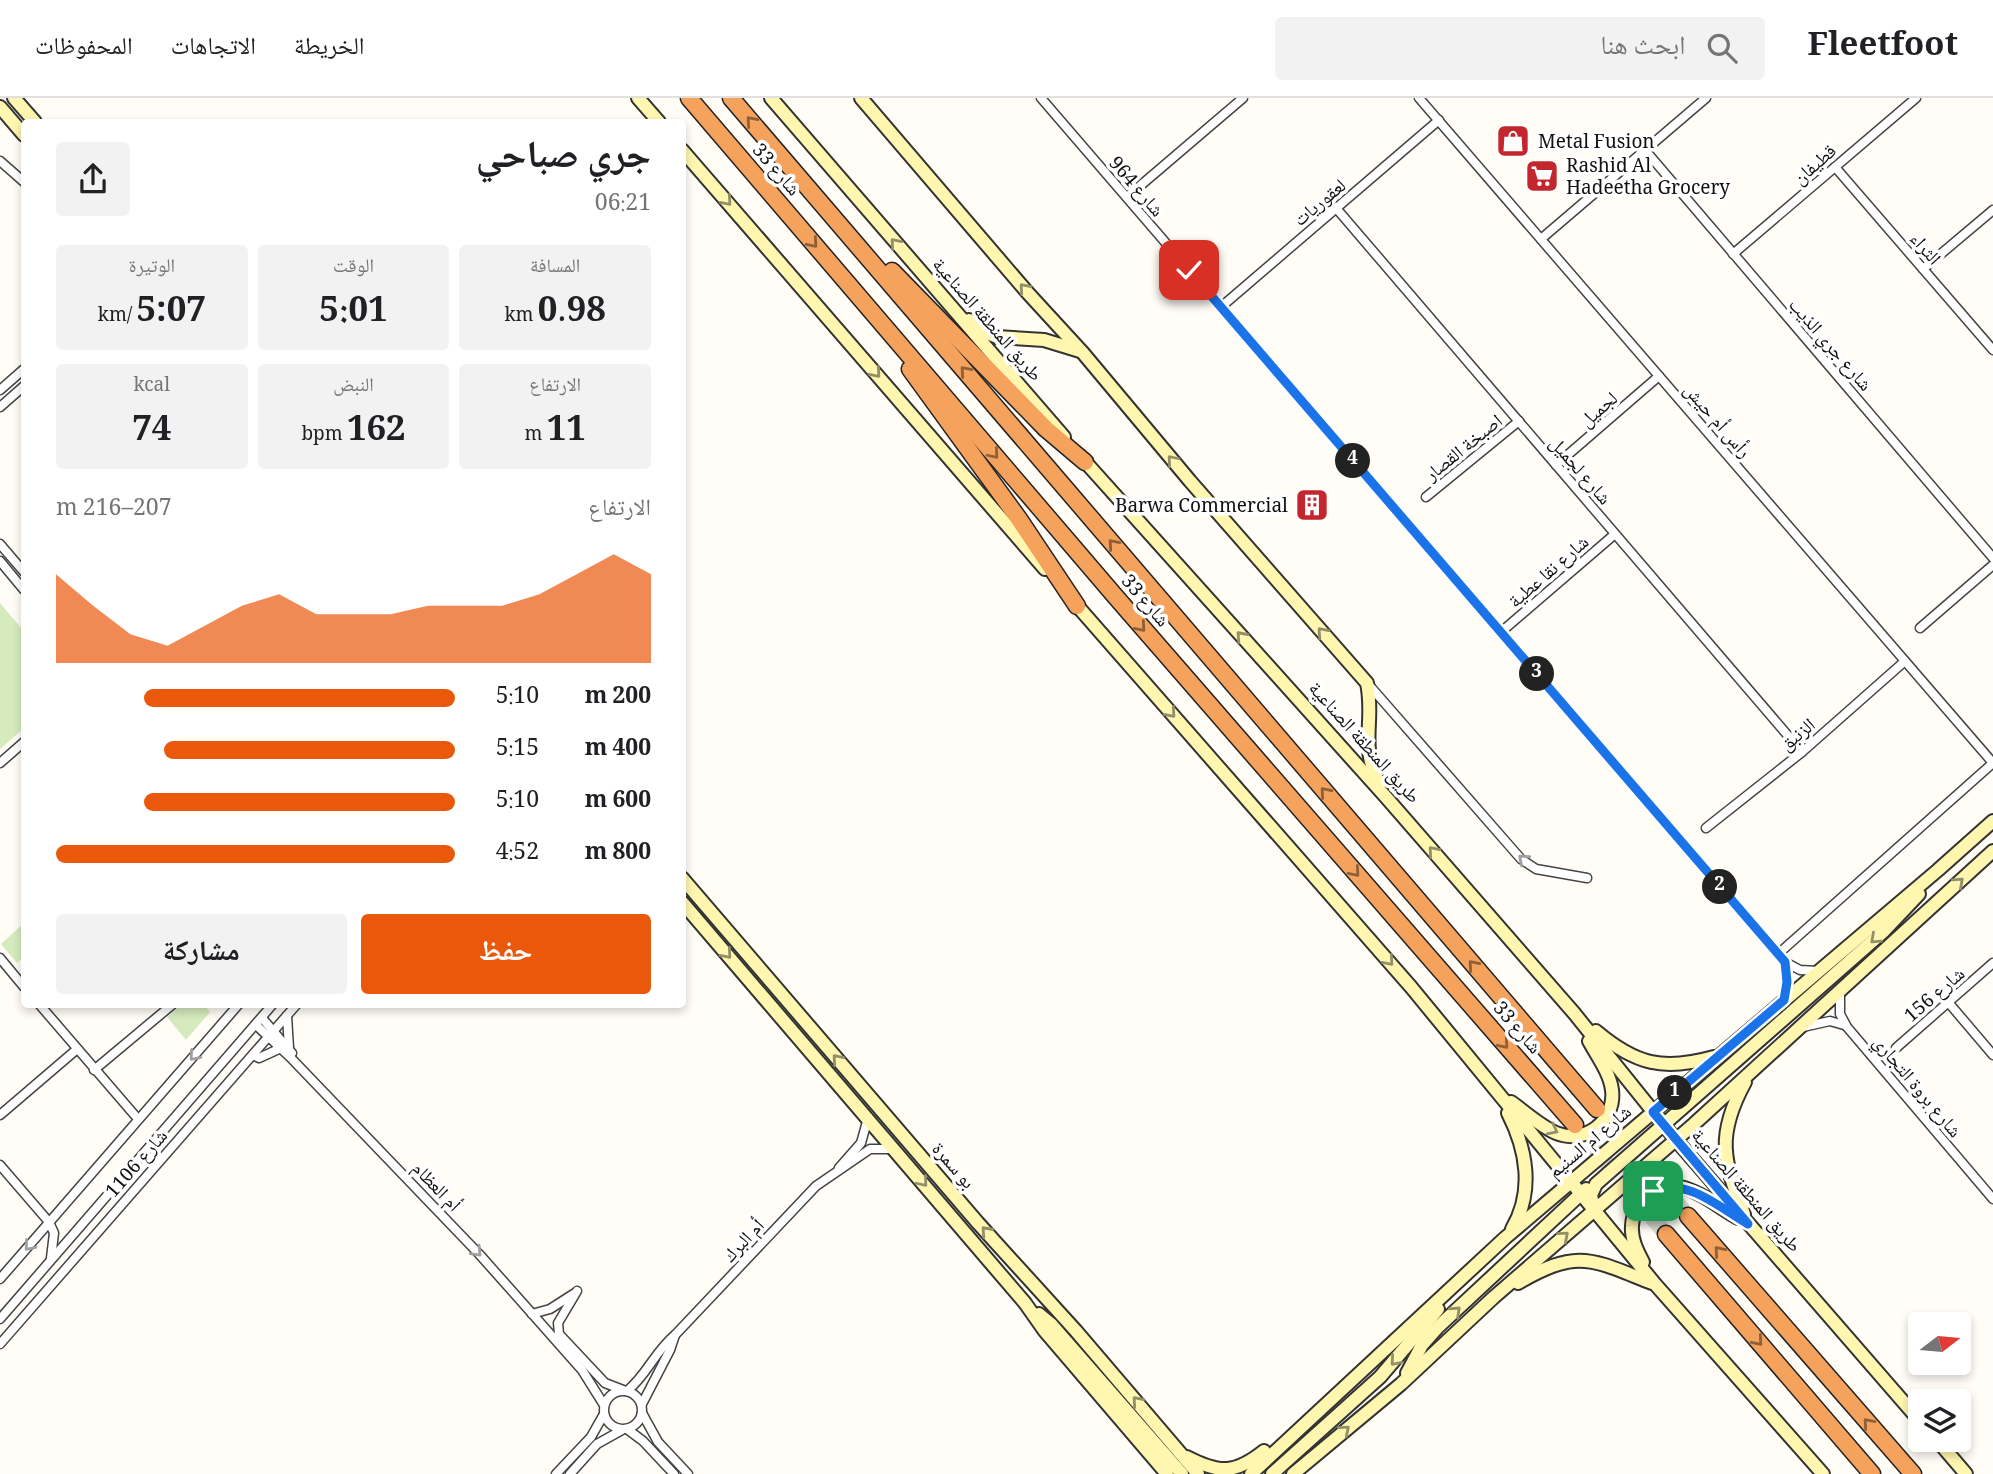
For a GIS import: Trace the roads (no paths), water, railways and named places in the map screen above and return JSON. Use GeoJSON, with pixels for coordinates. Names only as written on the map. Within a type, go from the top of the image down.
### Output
{"type":"FeatureCollection","features":[{"type":"Feature","properties":{"kind":"highway","name":"شارع 33"},"geometry":{"type":"LineString","coordinates":[[689,98],[1115,596],[1575,1125]]}},
{"type":"Feature","properties":{"kind":"highway","name":"شارع 33"},"geometry":{"type":"LineString","coordinates":[[732,98],[1597,1110]]}},
{"type":"Feature","properties":{"kind":"highway"},"geometry":{"type":"LineString","coordinates":[[859,247],[902,281],[1046,429],[1085,462]]}},
{"type":"Feature","properties":{"kind":"highway"},"geometry":{"type":"LineString","coordinates":[[870,309],[923,390],[1035,541],[1077,606]]}},
{"type":"Feature","properties":{"kind":"highway"},"geometry":{"type":"LineString","coordinates":[[1688,1216],[1913,1474]]}},
{"type":"Feature","properties":{"kind":"highway"},"geometry":{"type":"LineString","coordinates":[[1666,1234],[1872,1474]]}},
{"type":"Feature","properties":{"kind":"street"},"geometry":{"type":"LineString","coordinates":[[14,98],[32,119]]}},
{"type":"Feature","properties":{"kind":"street"},"geometry":{"type":"LineString","coordinates":[[638,98],[656,119]]}},
{"type":"Feature","properties":{"kind":"street","name":"طريق المنطقة الصناعية"},"geometry":{"type":"LineString","coordinates":[[773,98],[1085,462],[1385,796],[1574,1013],[1664,1126],[1908,1407]]}},
{"type":"Feature","properties":{"kind":"street","name":"طريق المنطقة الصناعية"},"geometry":{"type":"LineString","coordinates":[[861,98],[1027,292],[1083,353],[1190,481],[1521,859],[1536,869],[1587,878]]}},
{"type":"Feature","properties":{"kind":"street","name":"شارع 964"},"geometry":{"type":"LineString","coordinates":[[1041,98],[1785,962]]}},
{"type":"Feature","properties":{"kind":"street"},"geometry":{"type":"LineString","coordinates":[[1127,197],[1244,98]]}},
{"type":"Feature","properties":{"kind":"street","name":"رأس أم حيش"},"geometry":{"type":"LineString","coordinates":[[1419,98],[1993,763]]}},
{"type":"Feature","properties":{"kind":"street"},"geometry":{"type":"LineString","coordinates":[[1541,239],[1706,98]]}},
{"type":"Feature","properties":{"kind":"street","name":"قطيفان"},"geometry":{"type":"LineString","coordinates":[[1733,254],[1916,98]]}},
{"type":"Feature","properties":{"kind":"street"},"geometry":{"type":"LineString","coordinates":[[0,107],[21,132]]}},
{"type":"Feature","properties":{"kind":"street","name":"لعقوريات"},"geometry":{"type":"LineString","coordinates":[[1221,307],[1439,120]]}},
{"type":"Feature","properties":{"kind":"street","name":"شارع جري الذيب"},"geometry":{"type":"LineString","coordinates":[[1645,150],[1993,558]]}},
{"type":"Feature","properties":{"kind":"street"},"geometry":{"type":"LineString","coordinates":[[686,155],[1411,987],[1655,1284],[1823,1474]]}},
{"type":"Feature","properties":{"kind":"street"},"geometry":{"type":"LineString","coordinates":[[0,161],[21,179]]}},
{"type":"Feature","properties":{"kind":"street","name":"الثراء"},"geometry":{"type":"LineString","coordinates":[[1835,167],[1993,350]]}},
{"type":"Feature","properties":{"kind":"street","name":"شارع لجميل"},"geometry":{"type":"LineString","coordinates":[[1336,208],[1802,752]]}},
{"type":"Feature","properties":{"kind":"street"},"geometry":{"type":"LineString","coordinates":[[1923,269],[1993,210]]}},
{"type":"Feature","properties":{"kind":"street"},"geometry":{"type":"LineString","coordinates":[[940,295],[989,334],[1005,338],[1044,340],[1083,353]]}},
{"type":"Feature","properties":{"kind":"street"},"geometry":{"type":"LineString","coordinates":[[0,390],[21,372]]}},
{"type":"Feature","properties":{"kind":"street","name":"لجميل"},"geometry":{"type":"LineString","coordinates":[[1556,465],[1659,376]]}},
{"type":"Feature","properties":{"kind":"street"},"geometry":{"type":"LineString","coordinates":[[0,407],[21,389]]}},
{"type":"Feature","properties":{"kind":"street","name":"اصبخة القصار"},"geometry":{"type":"LineString","coordinates":[[1426,497],[1519,421]]}},
{"type":"Feature","properties":{"kind":"street","name":"شارع نقا عطية"},"geometry":{"type":"LineString","coordinates":[[1501,632],[1615,534]]}},
{"type":"Feature","properties":{"kind":"street"},"geometry":{"type":"LineString","coordinates":[[0,544],[21,567]]}},
{"type":"Feature","properties":{"kind":"street"},"geometry":{"type":"LineString","coordinates":[[0,561],[21,586]]}},
{"type":"Feature","properties":{"kind":"street"},"geometry":{"type":"LineString","coordinates":[[1920,628],[1993,565]]}},
{"type":"Feature","properties":{"kind":"street","name":"الزنبق"},"geometry":{"type":"LineString","coordinates":[[1706,828],[1802,752],[1905,662]]}},
{"type":"Feature","properties":{"kind":"street"},"geometry":{"type":"LineString","coordinates":[[1367,682],[1370,702],[1368,755],[1385,796]]}},
{"type":"Feature","properties":{"kind":"street"},"geometry":{"type":"LineString","coordinates":[[0,763],[21,745]]}},
{"type":"Feature","properties":{"kind":"street"},"geometry":{"type":"LineString","coordinates":[[1778,954],[1993,763]]}},
{"type":"Feature","properties":{"kind":"street","name":"شارع ام السنيم"},"geometry":{"type":"LineString","coordinates":[[1251,1474],[1505,1238],[1993,821]]}},
{"type":"Feature","properties":{"kind":"street"},"geometry":{"type":"LineString","coordinates":[[1293,1474],[1401,1384],[1494,1297],[1676,1140],[1993,851]]}},
{"type":"Feature","properties":{"kind":"street"},"geometry":{"type":"LineString","coordinates":[[1594,1210],[1591,1195],[1596,1184],[1884,931],[1938,870]]}},
{"type":"Feature","properties":{"kind":"street","name":"بو سمرة"},"geometry":{"type":"LineString","coordinates":[[686,883],[1198,1474]]}},
{"type":"Feature","properties":{"kind":"street","name":"بو سمرة"},"geometry":{"type":"LineString","coordinates":[[686,907],[895,1149],[1167,1474]]}},
{"type":"Feature","properties":{"kind":"street"},"geometry":{"type":"LineString","coordinates":[[0,958],[21,983]]}},
{"type":"Feature","properties":{"kind":"street"},"geometry":{"type":"LineString","coordinates":[[1785,962],[1800,970],[1818,971]]}},
{"type":"Feature","properties":{"kind":"street"},"geometry":{"type":"LineString","coordinates":[[1784,1000],[1787,982],[1785,962]]}},
{"type":"Feature","properties":{"kind":"street","name":"شارع 156"},"geometry":{"type":"LineString","coordinates":[[1896,1048],[1993,963]]}},
{"type":"Feature","properties":{"kind":"street","name":"شارع بروة التجاري"},"geometry":{"type":"LineString","coordinates":[[1840,991],[1838,1006],[1847,1027],[1993,1199]]}},
{"type":"Feature","properties":{"kind":"street"},"geometry":{"type":"LineString","coordinates":[[1948,1002],[1993,1055]]}},
{"type":"Feature","properties":{"kind":"street"},"geometry":{"type":"LineString","coordinates":[[42,1008],[76,1051],[138,1119]]}},
{"type":"Feature","properties":{"kind":"street"},"geometry":{"type":"LineString","coordinates":[[94,1070],[168,1008]]}},
{"type":"Feature","properties":{"kind":"street"},"geometry":{"type":"LineString","coordinates":[[0,1279],[235,1008]]}},
{"type":"Feature","properties":{"kind":"street","name":"شارع 1106"},"geometry":{"type":"LineString","coordinates":[[0,1319],[271,1008]]}},
{"type":"Feature","properties":{"kind":"street","name":"شارع 1106"},"geometry":{"type":"LineString","coordinates":[[0,1344],[294,1008]]}},
{"type":"Feature","properties":{"kind":"street"},"geometry":{"type":"LineString","coordinates":[[1497,1092],[1557,1133],[1582,1135],[1600,1125],[1612,1106],[1612,1088],[1574,1013]]}},
{"type":"Feature","properties":{"kind":"street"},"geometry":{"type":"LineString","coordinates":[[1574,1013],[1619,1049],[1646,1062],[1659,1065],[1683,1064],[1720,1056]]}},
{"type":"Feature","properties":{"kind":"street"},"geometry":{"type":"LineString","coordinates":[[253,1055],[259,1058],[285,1048],[287,1016]]}},
{"type":"Feature","properties":{"kind":"street","name":"شارع بروة التجاري"},"geometry":{"type":"LineString","coordinates":[[1801,1028],[1830,1021],[1847,1027]]}},
{"type":"Feature","properties":{"kind":"street","name":"أم العظام"},"geometry":{"type":"LineString","coordinates":[[259,1022],[308,1070],[316,1083],[480,1255],[582,1370],[604,1409]]}},
{"type":"Feature","properties":{"kind":"street"},"geometry":{"type":"LineString","coordinates":[[0,1115],[76,1051]]}},
{"type":"Feature","properties":{"kind":"street"},"geometry":{"type":"LineString","coordinates":[[1748,1224],[1728,1170],[1725,1141],[1731,1111],[1752,1071]]}},
{"type":"Feature","properties":{"kind":"street"},"geometry":{"type":"LineString","coordinates":[[1497,1092],[1519,1137],[1527,1174],[1519,1215],[1505,1238]]}},
{"type":"Feature","properties":{"kind":"street"},"geometry":{"type":"LineString","coordinates":[[1401,1384],[1422,1345],[1438,1327],[1654,1128],[1656,1119],[1653,1112]]}},
{"type":"Feature","properties":{"kind":"street","name":"أم البرك"},"geometry":{"type":"LineString","coordinates":[[837,1170],[861,1143],[868,1118]]}},
{"type":"Feature","properties":{"kind":"street","name":"أم البرك"},"geometry":{"type":"LineString","coordinates":[[625,1391],[639,1381],[665,1343],[816,1186],[870,1149],[895,1149]]}},
{"type":"Feature","properties":{"kind":"street"},"geometry":{"type":"LineString","coordinates":[[0,1166],[49,1222],[55,1241],[50,1262]]}},
{"type":"Feature","properties":{"kind":"street"},"geometry":{"type":"LineString","coordinates":[[1655,1284],[1635,1246],[1632,1225],[1639,1204],[1653,1191],[1665,1187],[1685,1188],[1748,1224]]}},
{"type":"Feature","properties":{"kind":"street"},"geometry":{"type":"LineString","coordinates":[[1494,1297],[1543,1269],[1571,1260],[1603,1264],[1655,1284]]}},
{"type":"Feature","properties":{"kind":"street"},"geometry":{"type":"LineString","coordinates":[[1272,1474],[1380,1377],[1470,1270]]}},
{"type":"Feature","properties":{"kind":"street"},"geometry":{"type":"LineString","coordinates":[[532,1314],[550,1309],[577,1292],[558,1323],[559,1334],[605,1383],[635,1394],[658,1442],[688,1474]]}},
{"type":"Feature","properties":{"kind":"street"},"geometry":{"type":"LineString","coordinates":[[1025,1303],[1051,1324],[1182,1474]]}},
{"type":"Feature","properties":{"kind":"street","name":"أم البرك"},"geometry":{"type":"LineString","coordinates":[[642,1409],[675,1335]]}},
{"type":"Feature","properties":{"kind":"street"},"geometry":{"type":"LineString","coordinates":[[1086,1378],[1093,1399],[1158,1474]]}},
{"type":"Feature","properties":{"kind":"street"},"geometry":{"type":"LineString","coordinates":[[556,1474],[591,1437],[613,1393],[625,1391]]}},
{"type":"Feature","properties":{"kind":"street"},"geometry":{"type":"LineString","coordinates":[[604,1409],[607,1422],[643,1441],[674,1474]]}},
{"type":"Feature","properties":{"kind":"street"},"geometry":{"type":"LineString","coordinates":[[570,1474],[597,1444],[637,1424],[642,1409]]}},
{"type":"Feature","properties":{"kind":"street"},"geometry":{"type":"LineString","coordinates":[[1181,1453],[1217,1470],[1231,1472],[1253,1461],[1293,1425],[1321,1409]]}},
{"type":"Feature","properties":{"kind":"street"},"geometry":{"type":"LineString","coordinates":[[1947,1452],[1966,1474]]}},
{"type":"Feature","properties":{"kind":"tunnel"},"geometry":{"type":"LineString","coordinates":[[1597,1109],[1688,1216]]}},
{"type":"Feature","properties":{"kind":"tunnel"},"geometry":{"type":"LineString","coordinates":[[1575,1125],[1666,1234]]}},
{"type":"Feature","properties":{"kind":"place","name":"Metal Fusion"},"geometry":{"type":"Point","coordinates":[1513,141]}},
{"type":"Feature","properties":{"kind":"place","name":"Rashid Al Hadeetha Grocery"},"geometry":{"type":"Point","coordinates":[1542,176]}},
{"type":"Feature","properties":{"kind":"place","name":"Barwa Commercial"},"geometry":{"type":"Point","coordinates":[1312,505]}}]}
